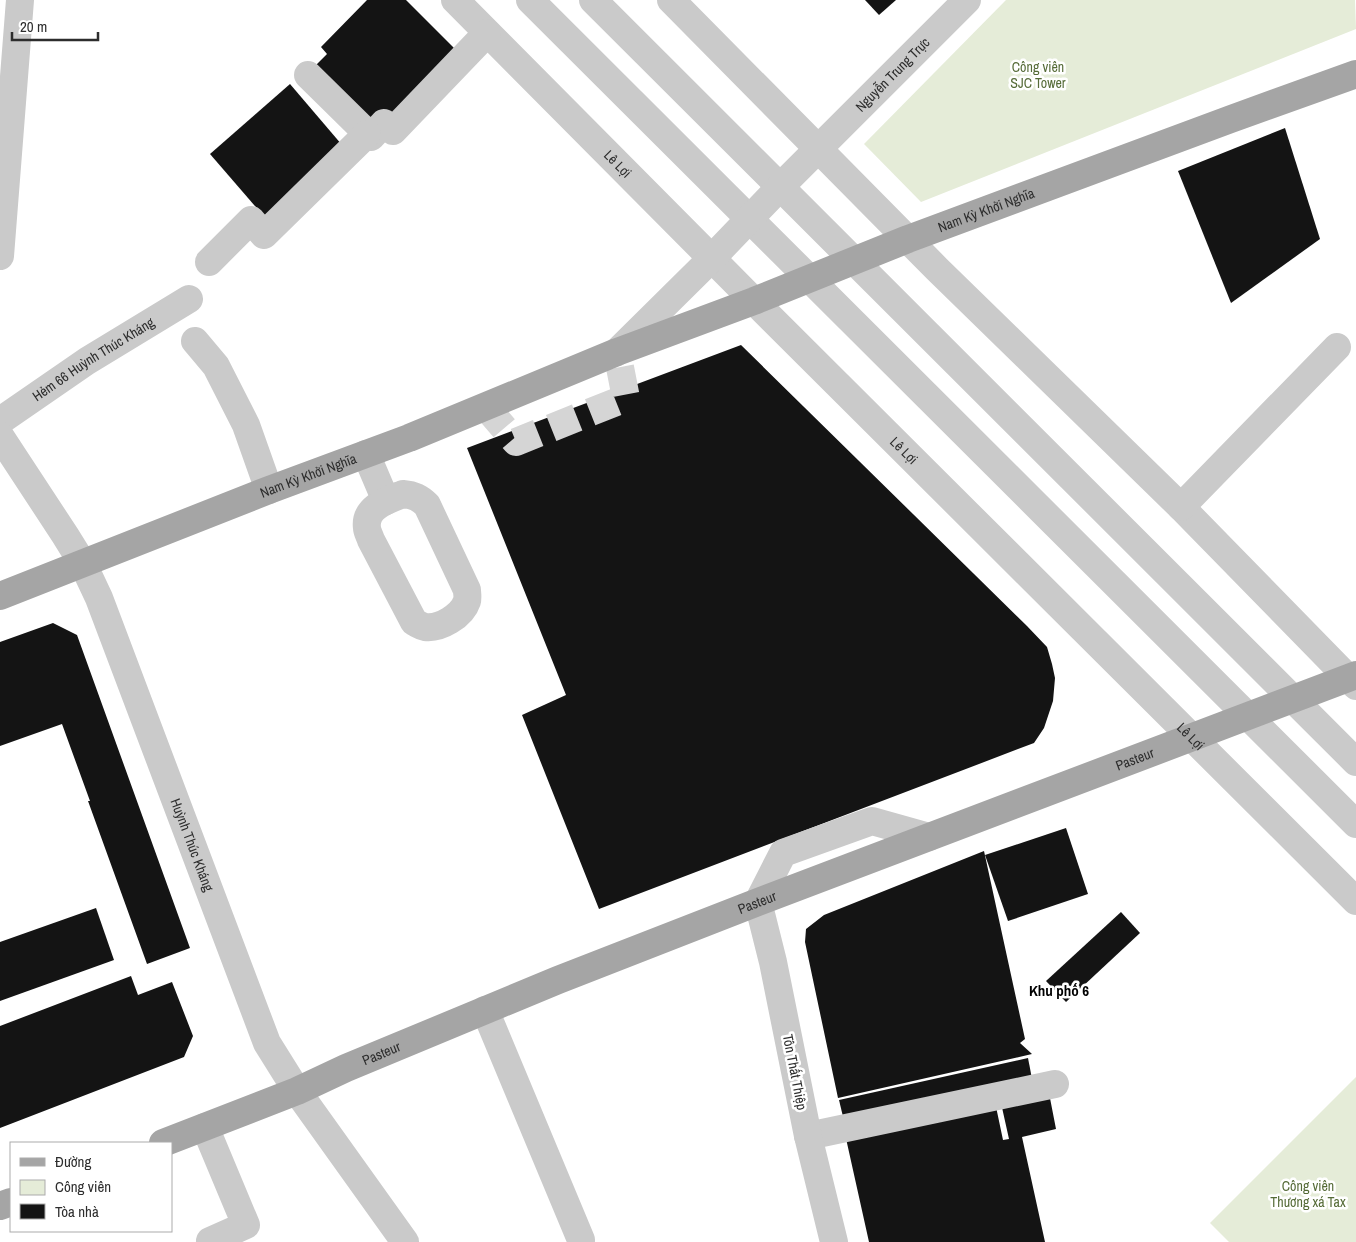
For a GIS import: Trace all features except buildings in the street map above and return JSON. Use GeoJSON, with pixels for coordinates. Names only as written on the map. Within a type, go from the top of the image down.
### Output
{"type":"FeatureCollection","features":[{"type":"Feature","properties":{"kind":"main road","name":"Nam Kỳ Khởi Nghĩa"},"geometry":{"type":"LineString","coordinates":[[0,596],[270,490],[409,438],[617,352],[754,301],[908,240],[1222,122],[1356,74]]}},
{"type":"Feature","properties":{"kind":"main road","name":"Pasteur"},"geometry":{"type":"LineString","coordinates":[[166,1142],[297,1091],[346,1068],[558,980],[758,902],[1248,716],[1353,680]]}},
{"type":"Feature","properties":{"kind":"street"},"geometry":{"type":"LineString","coordinates":[[0,256],[20,0]]}},
{"type":"Feature","properties":{"kind":"street","name":"Lê Lợi"},"geometry":{"type":"LineString","coordinates":[[455,0],[1356,901]]}},
{"type":"Feature","properties":{"kind":"street"},"geometry":{"type":"LineString","coordinates":[[530,0],[1356,824]]}},
{"type":"Feature","properties":{"kind":"street"},"geometry":{"type":"LineString","coordinates":[[593,0],[1356,762]]}},
{"type":"Feature","properties":{"kind":"street"},"geometry":{"type":"LineString","coordinates":[[671,0],[944,276],[1181,506],[1353,680]]}},
{"type":"Feature","properties":{"kind":"street","name":"Nguyễn Trung Trực"},"geometry":{"type":"LineString","coordinates":[[780,187],[967,0]]}},
{"type":"Feature","properties":{"kind":"street"},"geometry":{"type":"LineString","coordinates":[[308,75],[371,137],[384,123],[393,131],[487,33]]}},
{"type":"Feature","properties":{"kind":"street"},"geometry":{"type":"LineString","coordinates":[[209,262],[251,220],[264,235],[368,134]]}},
{"type":"Feature","properties":{"kind":"street","name":"Nam Kỳ Khởi Nghĩa"},"geometry":{"type":"LineString","coordinates":[[617,352],[712,258],[780,187]]}},
{"type":"Feature","properties":{"kind":"street","name":"Hẻm 66 Huỳnh Thúc Kháng"},"geometry":{"type":"LineString","coordinates":[[0,421],[87,361],[189,299]]}},
{"type":"Feature","properties":{"kind":"street"},"geometry":{"type":"LineString","coordinates":[[195,341],[216,366],[246,426],[270,490]]}},
{"type":"Feature","properties":{"kind":"street"},"geometry":{"type":"LineString","coordinates":[[1181,506],[1337,348]]}},
{"type":"Feature","properties":{"kind":"street","name":"Huỳnh Thúc Kháng"},"geometry":{"type":"LineString","coordinates":[[0,436],[66,535],[83,564],[99,598],[267,1043],[297,1091],[405,1242]]}},
{"type":"Feature","properties":{"kind":"street"},"geometry":{"type":"LineString","coordinates":[[366,454],[386,501]]}},
{"type":"Feature","properties":{"kind":"street"},"geometry":{"type":"LineString","coordinates":[[403,494],[420,498],[427,505],[466,590],[468,600],[462,611],[451,620],[423,627],[414,622],[366,527],[368,515],[374,508],[386,501],[403,494]]}},
{"type":"Feature","properties":{"kind":"street"},"geometry":{"type":"LineString","coordinates":[[758,902],[783,853],[872,821],[929,837]]}},
{"type":"Feature","properties":{"kind":"street","name":"Tôn Thất Thiệp"},"geometry":{"type":"LineString","coordinates":[[758,902],[773,962],[808,1136],[834,1242]]}},
{"type":"Feature","properties":{"kind":"street"},"geometry":{"type":"LineString","coordinates":[[485,1010],[581,1240]]}},
{"type":"Feature","properties":{"kind":"street"},"geometry":{"type":"LineString","coordinates":[[808,1136],[1055,1084]]}},
{"type":"Feature","properties":{"kind":"street"},"geometry":{"type":"LineString","coordinates":[[205,1127],[246,1225],[210,1241]]}},
{"type":"Feature","properties":{"kind":"green space","name":"Công viên SJC Tower"},"geometry":{"type":"Polygon","coordinates":[[[1006,0],[1355,0],[1356,29],[921,202],[864,144],[1006,0]]]}},
{"type":"Feature","properties":{"kind":"green space","name":"Công viên Thương xá Tax"},"geometry":{"type":"Polygon","coordinates":[[[1356,1077],[1356,1242],[1229,1242],[1210,1223],[1356,1077]]]}},
{"type":"Feature","properties":{"kind":"tunnel"},"geometry":{"type":"LineString","coordinates":[[486,407],[516,442],[626,398],[617,352]]}},
{"type":"Feature","properties":{"kind":"district","name":"Khu phố 6"},"geometry":{"type":"Point","coordinates":[1059,991]}}]}
